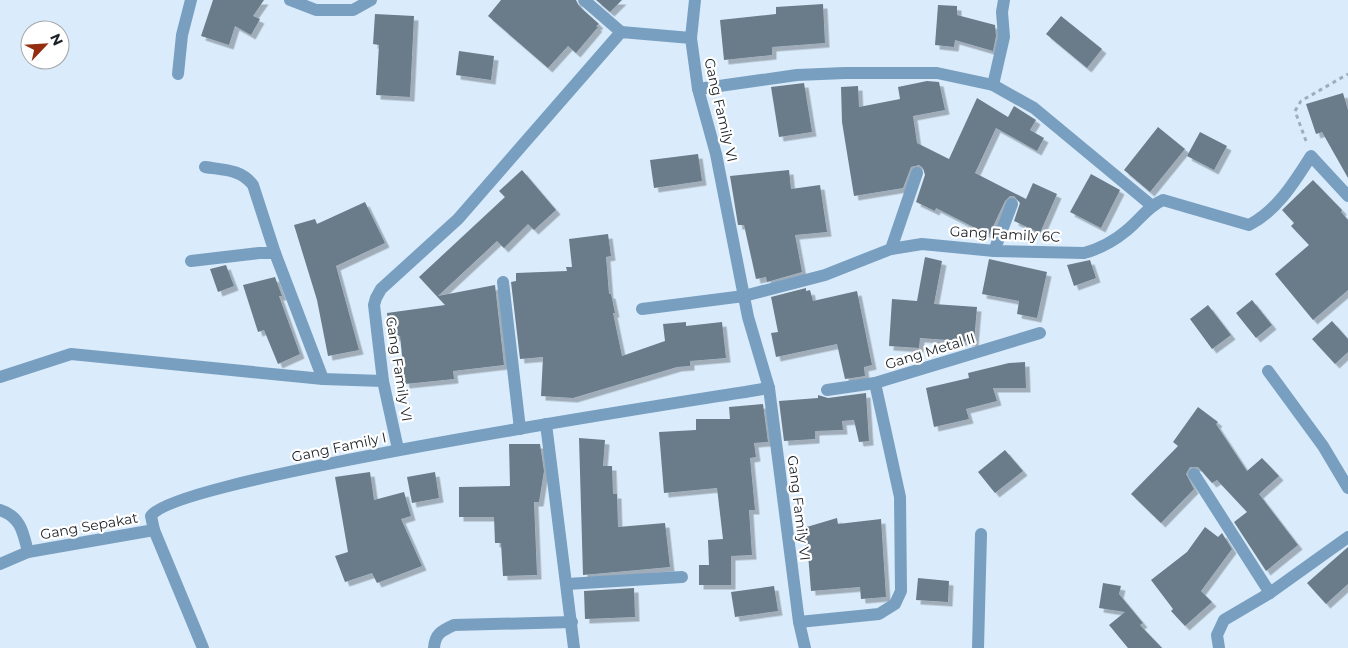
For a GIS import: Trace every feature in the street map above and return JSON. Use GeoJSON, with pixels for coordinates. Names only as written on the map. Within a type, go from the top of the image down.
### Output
{"type":"FeatureCollection","features":[{"type":"Feature","properties":{"kind":"street"},"geometry":{"type":"LineString","coordinates":[[178,74],[182,35],[191,0]]}},
{"type":"Feature","properties":{"kind":"street"},"geometry":{"type":"LineString","coordinates":[[290,0],[316,10],[353,10],[371,0]]}},
{"type":"Feature","properties":{"kind":"street"},"geometry":{"type":"LineString","coordinates":[[584,0],[621,32],[691,38]]}},
{"type":"Feature","properties":{"kind":"street","name":"Gang Family VI"},"geometry":{"type":"LineString","coordinates":[[695,0],[691,38],[698,89],[716,154],[748,317],[769,388],[798,622],[805,648]]}},
{"type":"Feature","properties":{"kind":"street"},"geometry":{"type":"LineString","coordinates":[[993,85],[1004,37],[1002,12],[1004,0]]}},
{"type":"Feature","properties":{"kind":"street","name":"Gang Family VI"},"geometry":{"type":"LineString","coordinates":[[398,449],[383,381],[374,306],[381,289],[458,218],[621,32]]}},
{"type":"Feature","properties":{"kind":"street"},"geometry":{"type":"LineString","coordinates":[[698,89],[797,75],[937,73],[993,85],[1034,108],[1151,205],[1163,200],[1170,200],[1249,225],[1264,218],[1296,180],[1311,156],[1348,196]]}},
{"type":"Feature","properties":{"kind":"street"},"geometry":{"type":"LineString","coordinates":[[205,167],[242,173],[252,184],[275,253],[323,379]]}},
{"type":"Feature","properties":{"kind":"street"},"geometry":{"type":"LineString","coordinates":[[891,249],[917,173]]}},
{"type":"Feature","properties":{"kind":"street"},"geometry":{"type":"LineString","coordinates":[[994,251],[1012,204]]}},
{"type":"Feature","properties":{"kind":"street","name":"Gang Family 6C"},"geometry":{"type":"LineString","coordinates":[[642,309],[744,296],[825,275],[891,249],[922,244],[994,251],[1084,253],[1098,249],[1127,230],[1151,205]]}},
{"type":"Feature","properties":{"kind":"street"},"geometry":{"type":"LineString","coordinates":[[191,261],[259,253],[275,253]]}},
{"type":"Feature","properties":{"kind":"street"},"geometry":{"type":"LineString","coordinates":[[503,282],[520,429]]}},
{"type":"Feature","properties":{"kind":"street","name":"Gang Metal II"},"geometry":{"type":"LineString","coordinates":[[827,390],[875,383],[1040,333]]}},
{"type":"Feature","properties":{"kind":"street"},"geometry":{"type":"LineString","coordinates":[[0,377],[71,354],[323,379],[383,381]]}},
{"type":"Feature","properties":{"kind":"street"},"geometry":{"type":"LineString","coordinates":[[1268,371],[1323,446],[1348,488]]}},
{"type":"Feature","properties":{"kind":"street"},"geometry":{"type":"LineString","coordinates":[[798,622],[879,614],[895,604],[901,591],[900,497],[875,383]]}},
{"type":"Feature","properties":{"kind":"street","name":"Gang Family I"},"geometry":{"type":"LineString","coordinates":[[154,530],[151,516],[158,508],[209,491],[398,449],[769,388]]}},
{"type":"Feature","properties":{"kind":"street"},"geometry":{"type":"LineString","coordinates":[[546,424],[574,648]]}},
{"type":"Feature","properties":{"kind":"street"},"geometry":{"type":"LineString","coordinates":[[1194,474],[1270,593]]}},
{"type":"Feature","properties":{"kind":"street","name":"Gang Sepakat"},"geometry":{"type":"LineString","coordinates":[[0,510],[10,513],[22,525],[28,552]]}},
{"type":"Feature","properties":{"kind":"street"},"geometry":{"type":"LineString","coordinates":[[154,530],[203,648]]}},
{"type":"Feature","properties":{"kind":"street","name":"Gang Sepakat"},"geometry":{"type":"LineString","coordinates":[[0,564],[28,552],[154,530]]}},
{"type":"Feature","properties":{"kind":"street"},"geometry":{"type":"LineString","coordinates":[[978,648],[981,534]]}},
{"type":"Feature","properties":{"kind":"street"},"geometry":{"type":"LineString","coordinates":[[1219,648],[1217,635],[1224,620],[1270,593],[1348,537]]}},
{"type":"Feature","properties":{"kind":"street"},"geometry":{"type":"LineString","coordinates":[[567,584],[682,577]]}},
{"type":"Feature","properties":{"kind":"street"},"geometry":{"type":"LineString","coordinates":[[434,648],[435,638],[441,631],[454,625],[572,622]]}},
{"type":"Feature","properties":{"kind":"path"},"geometry":{"type":"LineString","coordinates":[[1311,156],[1295,111],[1297,106],[1301,101],[1348,74]]}},
{"type":"Feature","properties":{"kind":"building"},"geometry":{"type":"Polygon","coordinates":[[[213,0],[264,0],[253,16],[260,19],[251,35],[235,26],[229,45],[201,36],[213,0]]]}},
{"type":"Feature","properties":{"kind":"building"},"geometry":{"type":"Polygon","coordinates":[[[501,0],[576,0],[579,6],[599,24],[576,53],[568,46],[548,68],[488,16],[501,0]]]}},
{"type":"Feature","properties":{"kind":"building"},"geometry":{"type":"Polygon","coordinates":[[[596,0],[622,0],[610,12],[596,0]]]}},
{"type":"Feature","properties":{"kind":"building"},"geometry":{"type":"Polygon","coordinates":[[[823,4],[825,43],[772,47],[772,55],[724,60],[720,20],[776,14],[776,7],[823,4]]]}},
{"type":"Feature","properties":{"kind":"building"},"geometry":{"type":"Polygon","coordinates":[[[938,5],[957,6],[957,15],[995,25],[996,36],[993,51],[955,40],[954,47],[935,45],[938,5]]]}},
{"type":"Feature","properties":{"kind":"building"},"geometry":{"type":"Polygon","coordinates":[[[375,14],[414,16],[410,97],[376,95],[379,45],[373,44],[375,14]]]}},
{"type":"Feature","properties":{"kind":"building"},"geometry":{"type":"Polygon","coordinates":[[[1061,16],[1102,49],[1087,68],[1046,34],[1061,16]]]}},
{"type":"Feature","properties":{"kind":"building"},"geometry":{"type":"Polygon","coordinates":[[[459,51],[494,56],[491,80],[456,75],[459,51]]]}},
{"type":"Feature","properties":{"kind":"building"},"geometry":{"type":"Polygon","coordinates":[[[927,81],[939,82],[945,110],[913,116],[917,143],[949,159],[977,98],[1008,117],[1014,106],[1036,120],[1030,130],[1044,138],[1037,151],[996,128],[975,173],[1026,199],[1033,183],[1057,194],[1040,233],[1014,221],[1020,203],[1014,196],[1010,196],[1005,201],[989,235],[936,208],[935,211],[916,202],[925,175],[923,168],[919,165],[911,167],[903,188],[854,196],[842,122],[841,87],[858,86],[859,107],[900,99],[898,87],[927,81]]]}},
{"type":"Feature","properties":{"kind":"building"},"geometry":{"type":"Polygon","coordinates":[[[804,83],[812,132],[779,137],[771,87],[804,83]]]}},
{"type":"Feature","properties":{"kind":"building"},"geometry":{"type":"Polygon","coordinates":[[[1343,93],[1348,110],[1348,178],[1322,132],[1316,134],[1306,104],[1343,93]]]}},
{"type":"Feature","properties":{"kind":"building"},"geometry":{"type":"Polygon","coordinates":[[[1158,127],[1185,149],[1150,192],[1124,170],[1158,127]]]}},
{"type":"Feature","properties":{"kind":"building"},"geometry":{"type":"Polygon","coordinates":[[[1200,132],[1227,146],[1214,170],[1187,156],[1200,132]]]}},
{"type":"Feature","properties":{"kind":"building"},"geometry":{"type":"Polygon","coordinates":[[[698,154],[702,181],[654,188],[650,160],[698,154]]]}},
{"type":"Feature","properties":{"kind":"building"},"geometry":{"type":"Polygon","coordinates":[[[522,170],[556,210],[534,230],[528,224],[504,248],[497,241],[438,296],[495,285],[504,365],[453,371],[454,379],[405,384],[400,336],[390,337],[387,313],[445,305],[419,277],[505,197],[499,191],[522,170]]]}},
{"type":"Feature","properties":{"kind":"building"},"geometry":{"type":"Polygon","coordinates":[[[789,170],[791,189],[820,185],[827,232],[795,235],[802,272],[767,282],[766,277],[756,279],[744,225],[738,225],[730,176],[789,170]]]}},
{"type":"Feature","properties":{"kind":"building"},"geometry":{"type":"Polygon","coordinates":[[[1091,174],[1120,190],[1101,228],[1070,212],[1091,174]]]}},
{"type":"Feature","properties":{"kind":"building"},"geometry":{"type":"Polygon","coordinates":[[[1313,180],[1342,210],[1341,212],[1348,220],[1348,290],[1313,320],[1275,274],[1309,245],[1291,226],[1294,223],[1282,210],[1313,180]]]}},
{"type":"Feature","properties":{"kind":"building"},"geometry":{"type":"Polygon","coordinates":[[[365,202],[385,243],[336,266],[359,350],[328,356],[317,300],[294,225],[315,219],[317,224],[365,202]]]}},
{"type":"Feature","properties":{"kind":"building"},"geometry":{"type":"Polygon","coordinates":[[[608,234],[611,256],[606,257],[609,294],[611,294],[615,313],[613,313],[622,356],[665,341],[663,324],[686,322],[686,326],[722,322],[726,358],[690,361],[690,366],[677,367],[573,398],[541,396],[543,357],[520,359],[511,282],[516,281],[516,273],[567,271],[566,267],[572,267],[569,239],[608,234]]]}},
{"type":"Feature","properties":{"kind":"building"},"geometry":{"type":"Polygon","coordinates":[[[925,257],[942,261],[934,304],[977,307],[974,342],[920,338],[919,348],[889,346],[892,299],[917,301],[925,257]]]}},
{"type":"Feature","properties":{"kind":"building"},"geometry":{"type":"Polygon","coordinates":[[[989,259],[1047,272],[1037,318],[1017,314],[1019,301],[982,294],[989,259]]]}},
{"type":"Feature","properties":{"kind":"building"},"geometry":{"type":"Polygon","coordinates":[[[1090,260],[1096,278],[1074,286],[1067,265],[1090,260]]]}},
{"type":"Feature","properties":{"kind":"building"},"geometry":{"type":"Polygon","coordinates":[[[226,265],[234,286],[218,292],[210,269],[226,265]]]}},
{"type":"Feature","properties":{"kind":"building"},"geometry":{"type":"Polygon","coordinates":[[[275,277],[282,296],[279,296],[300,354],[278,364],[264,330],[258,332],[243,285],[275,277]]]}},
{"type":"Feature","properties":{"kind":"building"},"geometry":{"type":"Polygon","coordinates":[[[806,288],[806,291],[810,290],[813,301],[857,291],[872,365],[864,367],[865,376],[845,379],[837,344],[776,357],[771,333],[778,332],[771,297],[806,288]]]}},
{"type":"Feature","properties":{"kind":"building"},"geometry":{"type":"Polygon","coordinates":[[[1252,300],[1272,325],[1256,338],[1236,313],[1252,300]]]}},
{"type":"Feature","properties":{"kind":"building"},"geometry":{"type":"Polygon","coordinates":[[[1208,305],[1231,335],[1212,349],[1190,319],[1208,305]]]}},
{"type":"Feature","properties":{"kind":"building"},"geometry":{"type":"Polygon","coordinates":[[[1332,321],[1348,339],[1348,352],[1335,364],[1312,339],[1332,321]]]}},
{"type":"Feature","properties":{"kind":"building"},"geometry":{"type":"Polygon","coordinates":[[[1025,362],[1026,388],[993,388],[997,401],[966,409],[969,419],[934,427],[926,388],[969,378],[968,373],[1009,363],[1025,362]]]}},
{"type":"Feature","properties":{"kind":"building"},"geometry":{"type":"Polygon","coordinates":[[[866,393],[869,441],[859,442],[854,420],[842,421],[843,430],[815,431],[815,439],[784,441],[779,401],[818,398],[818,395],[828,398],[866,393]]]}},
{"type":"Feature","properties":{"kind":"building"},"geometry":{"type":"Polygon","coordinates":[[[763,404],[768,442],[754,443],[756,457],[750,458],[755,510],[749,510],[752,555],[731,556],[731,585],[699,585],[699,565],[709,565],[708,540],[723,539],[717,488],[664,493],[659,432],[696,430],[696,419],[730,419],[729,407],[763,404]]]}},
{"type":"Feature","properties":{"kind":"building"},"geometry":{"type":"Polygon","coordinates":[[[1198,407],[1218,422],[1216,424],[1247,471],[1262,458],[1279,476],[1259,494],[1298,545],[1266,571],[1234,522],[1247,512],[1217,480],[1212,483],[1198,467],[1190,467],[1186,474],[1194,489],[1161,523],[1131,494],[1178,446],[1173,442],[1198,407]]]}},
{"type":"Feature","properties":{"kind":"building"},"geometry":{"type":"Polygon","coordinates":[[[579,438],[605,440],[603,466],[612,466],[613,494],[617,494],[618,527],[665,523],[670,567],[583,575],[579,438]]]}},
{"type":"Feature","properties":{"kind":"building"},"geometry":{"type":"Polygon","coordinates":[[[509,444],[540,444],[544,471],[539,502],[534,502],[537,575],[503,576],[501,543],[495,543],[494,517],[459,517],[459,487],[510,486],[509,444]]]}},
{"type":"Feature","properties":{"kind":"building"},"geometry":{"type":"Polygon","coordinates":[[[1005,450],[1023,471],[995,493],[978,472],[1005,450]]]}},
{"type":"Feature","properties":{"kind":"building"},"geometry":{"type":"Polygon","coordinates":[[[370,472],[374,500],[404,492],[411,516],[401,519],[422,566],[377,583],[372,573],[345,582],[335,556],[348,552],[335,477],[370,472]]]}},
{"type":"Feature","properties":{"kind":"building"},"geometry":{"type":"Polygon","coordinates":[[[435,472],[439,498],[412,503],[407,477],[435,472]]]}},
{"type":"Feature","properties":{"kind":"building"},"geometry":{"type":"Polygon","coordinates":[[[837,518],[838,524],[881,519],[886,597],[861,599],[860,587],[811,591],[808,554],[800,529],[837,518]]]}},
{"type":"Feature","properties":{"kind":"building"},"geometry":{"type":"Polygon","coordinates":[[[1205,527],[1218,537],[1222,533],[1232,549],[1201,591],[1212,602],[1185,626],[1171,611],[1173,609],[1151,580],[1187,552],[1205,527]]]}},
{"type":"Feature","properties":{"kind":"building"},"geometry":{"type":"Polygon","coordinates":[[[1348,547],[1348,584],[1326,604],[1307,583],[1348,547]]]}},
{"type":"Feature","properties":{"kind":"building"},"geometry":{"type":"Polygon","coordinates":[[[918,578],[949,581],[948,602],[916,600],[918,578]]]}},
{"type":"Feature","properties":{"kind":"building"},"geometry":{"type":"Polygon","coordinates":[[[1103,583],[1121,586],[1119,594],[1143,623],[1140,625],[1162,648],[1128,648],[1109,625],[1125,612],[1099,608],[1103,583]]]}},
{"type":"Feature","properties":{"kind":"building"},"geometry":{"type":"Polygon","coordinates":[[[774,586],[778,611],[735,617],[731,592],[774,586]]]}},
{"type":"Feature","properties":{"kind":"building"},"geometry":{"type":"Polygon","coordinates":[[[634,588],[635,617],[585,619],[584,591],[634,588]]]}}]}
